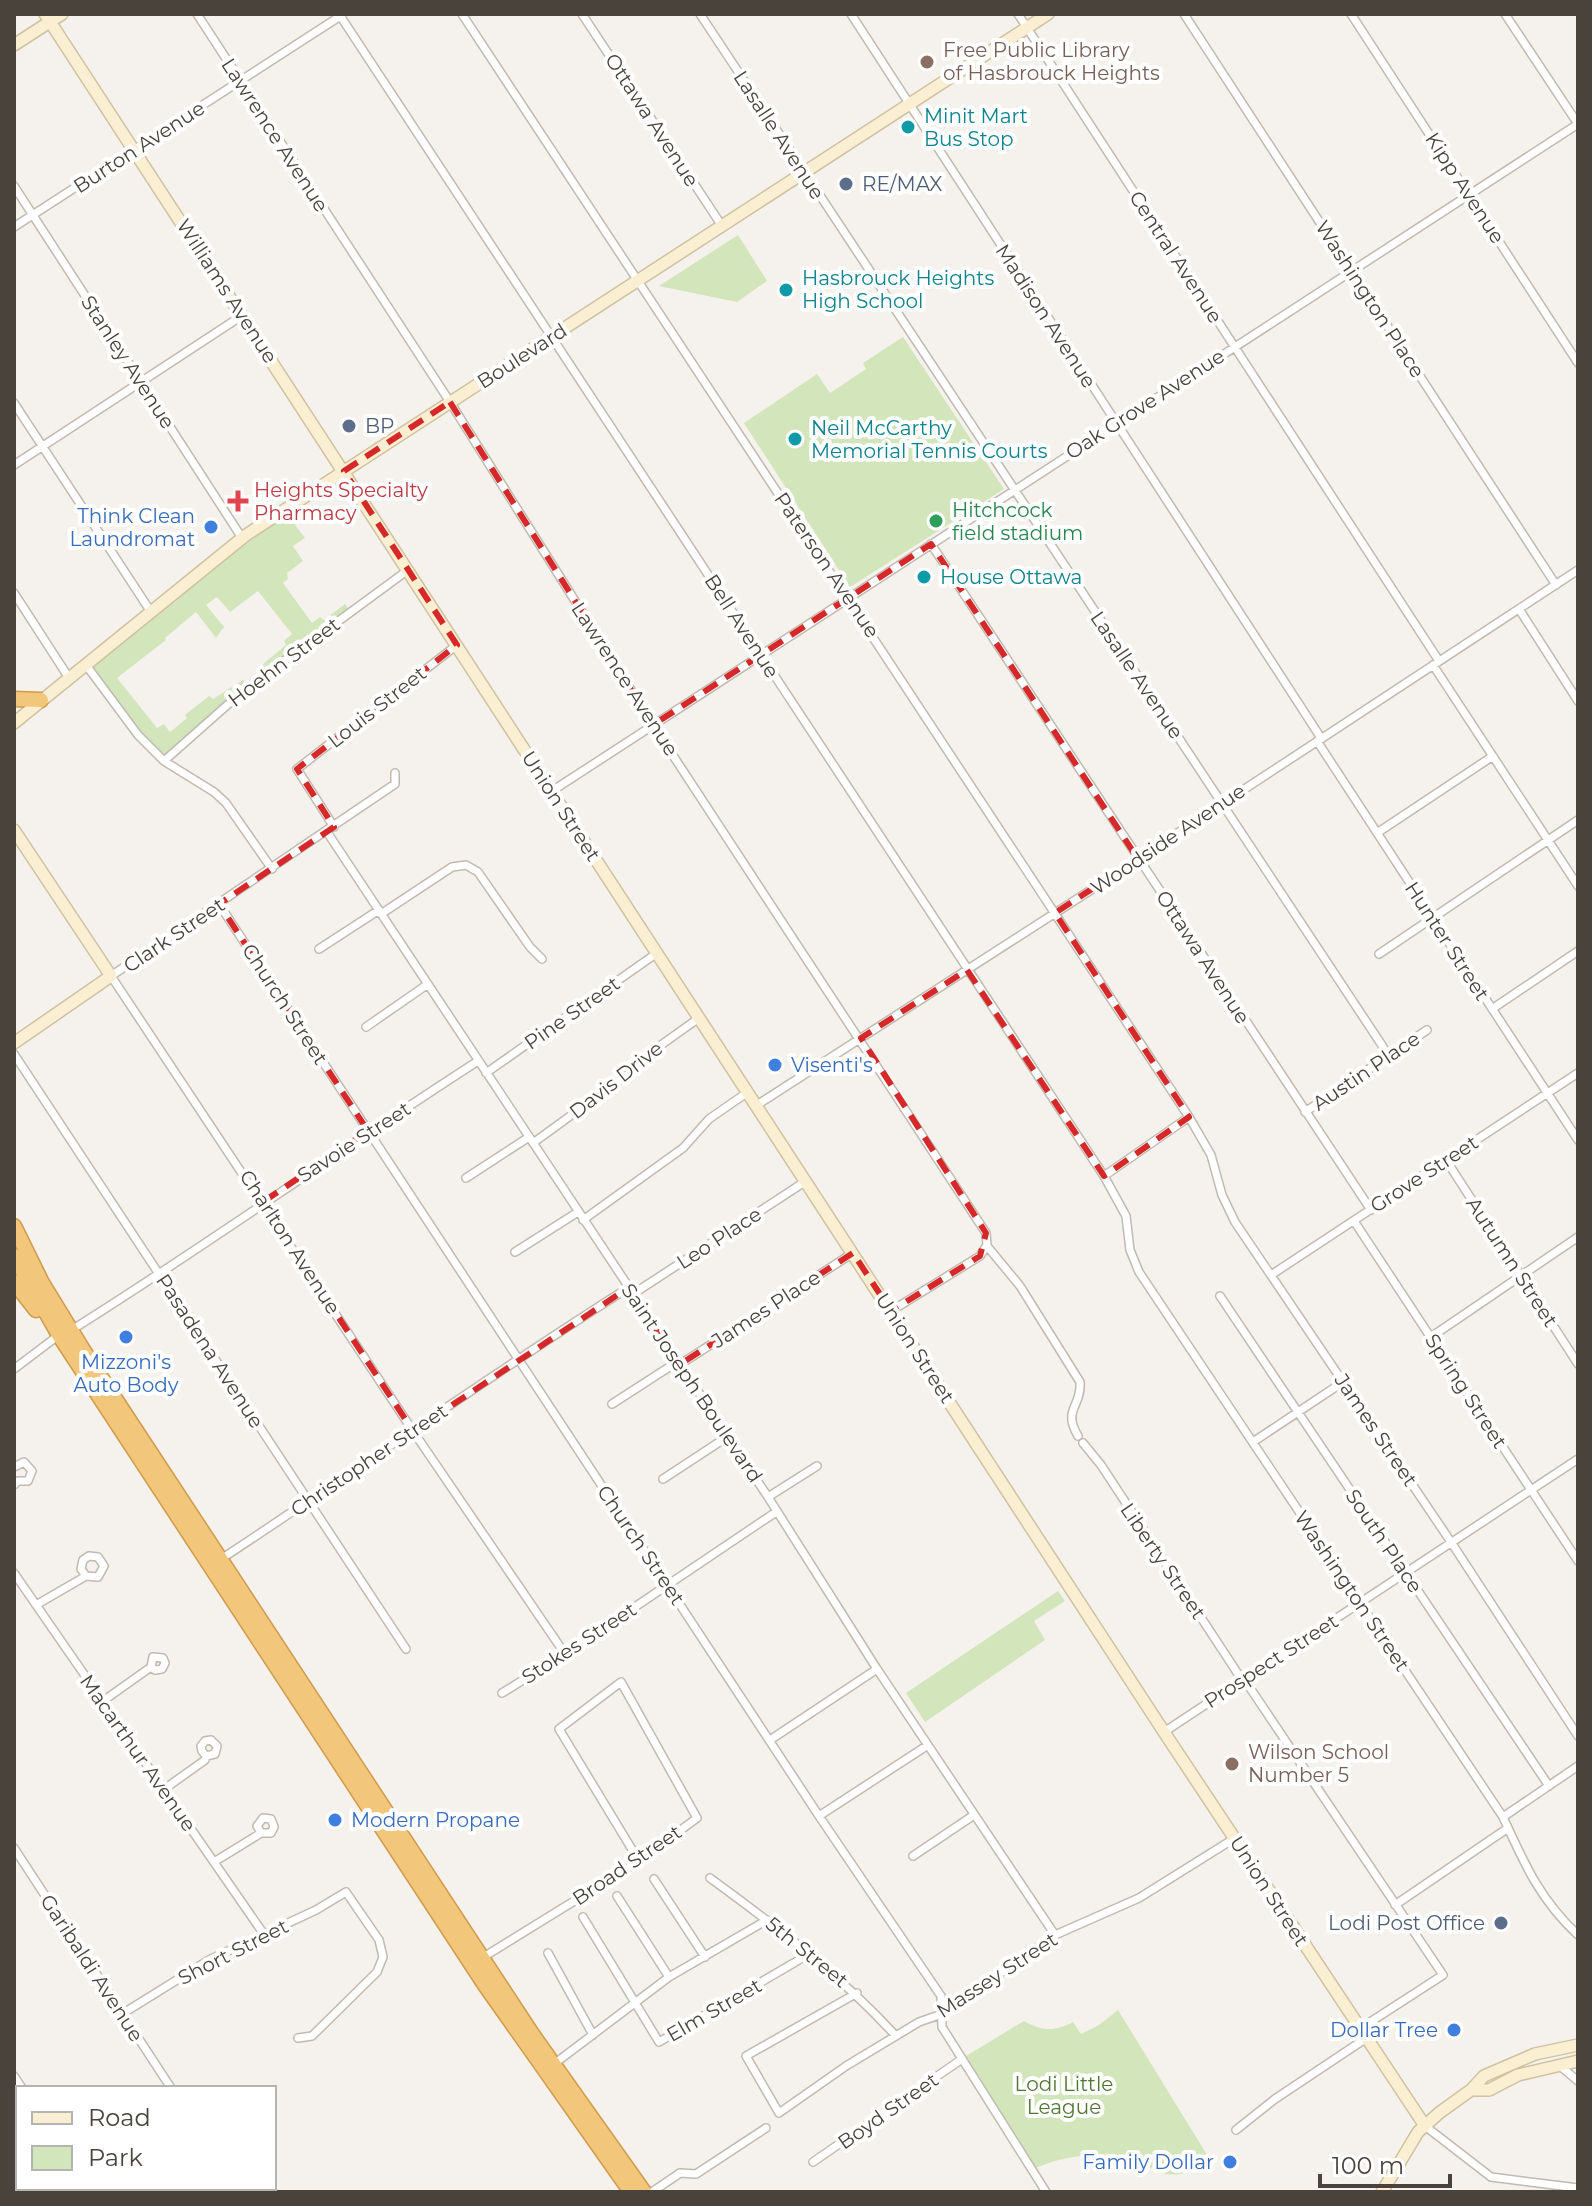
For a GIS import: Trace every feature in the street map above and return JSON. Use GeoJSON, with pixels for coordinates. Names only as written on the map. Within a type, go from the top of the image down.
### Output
{"type":"FeatureCollection","features":[{"type":"Feature","properties":{"kind":"highway"},"geometry":{"type":"LineString","coordinates":[[14,699],[41,700]]}},
{"type":"Feature","properties":{"kind":"highway"},"geometry":{"type":"LineString","coordinates":[[14,1226],[65,1333],[220,1560],[553,2064],[644,2192]]}},
{"type":"Feature","properties":{"kind":"highway"},"geometry":{"type":"LineString","coordinates":[[14,1256],[494,1998],[631,2192]]}},
{"type":"Feature","properties":{"kind":"highway"},"geometry":{"type":"LineString","coordinates":[[14,1282],[65,1333]]}},
{"type":"Feature","properties":{"kind":"street"},"geometry":{"type":"LineString","coordinates":[[14,45],[47,18],[62,14]]}},
{"type":"Feature","properties":{"kind":"street","name":"Lawrence Avenue"},"geometry":{"type":"LineString","coordinates":[[197,14],[450,402],[653,725],[861,1038],[986,1233],[987,1246]]}},
{"type":"Feature","properties":{"kind":"street","name":"Paterson Avenue"},"geometry":{"type":"LineString","coordinates":[[462,14],[1189,1117]]}},
{"type":"Feature","properties":{"kind":"street","name":"Ottawa Avenue"},"geometry":{"type":"LineString","coordinates":[[582,14],[722,226]]}},
{"type":"Feature","properties":{"kind":"street","name":"Lasalle Avenue"},"geometry":{"type":"LineString","coordinates":[[700,14],[1389,1056]]}},
{"type":"Feature","properties":{"kind":"street","name":"Madison Avenue"},"geometry":{"type":"LineString","coordinates":[[851,14],[1319,739]]}},
{"type":"Feature","properties":{"kind":"street","name":"Central Avenue"},"geometry":{"type":"LineString","coordinates":[[1018,14],[1578,886]]}},
{"type":"Feature","properties":{"kind":"street","name":"Boulevard"},"geometry":{"type":"LineString","coordinates":[[14,723],[242,538],[1048,14]]}},
{"type":"Feature","properties":{"kind":"street","name":"Washington Place"},"geometry":{"type":"LineString","coordinates":[[1184,14],[1556,585]]}},
{"type":"Feature","properties":{"kind":"street","name":"Kipp Avenue"},"geometry":{"type":"LineString","coordinates":[[1351,14],[1578,363]]}},
{"type":"Feature","properties":{"kind":"street"},"geometry":{"type":"LineString","coordinates":[[1505,14],[1578,124]]}},
{"type":"Feature","properties":{"kind":"street","name":"Burton Avenue"},"geometry":{"type":"LineString","coordinates":[[14,227],[341,15]]}},
{"type":"Feature","properties":{"kind":"street","name":"Bell Avenue"},"geometry":{"type":"LineString","coordinates":[[341,15],[1104,1176],[1126,1216],[1129,1244]]}},
{"type":"Feature","properties":{"kind":"street","name":"Williams Avenue"},"geometry":{"type":"LineString","coordinates":[[47,18],[408,569]]}},
{"type":"Feature","properties":{"kind":"street","name":"Oak Grove Avenue"},"geometry":{"type":"LineString","coordinates":[[552,791],[1578,124]]}},
{"type":"Feature","properties":{"kind":"street","name":"Stanley Avenue"},"geometry":{"type":"LineString","coordinates":[[14,186],[242,538]]}},
{"type":"Feature","properties":{"kind":"street"},"geometry":{"type":"LineString","coordinates":[[14,465],[243,315]]}},
{"type":"Feature","properties":{"kind":"street"},"geometry":{"type":"LineString","coordinates":[[14,403],[151,612]]}},
{"type":"Feature","properties":{"kind":"street","name":"Ottawa Avenue"},"geometry":{"type":"LineString","coordinates":[[931,544],[1371,1210]]}},
{"type":"Feature","properties":{"kind":"street","name":"Union Street"},"geometry":{"type":"LineString","coordinates":[[408,569],[1164,1732],[1425,2126]]}},
{"type":"Feature","properties":{"kind":"street","name":"Hoehn Street"},"geometry":{"type":"LineString","coordinates":[[164,761],[242,692],[408,569]]}},
{"type":"Feature","properties":{"kind":"street","name":"Woodside Avenue"},"geometry":{"type":"LineString","coordinates":[[757,1105],[1578,570]]}},
{"type":"Feature","properties":{"kind":"street"},"geometry":{"type":"LineString","coordinates":[[14,593],[69,678]]}},
{"type":"Feature","properties":{"kind":"street"},"geometry":{"type":"LineString","coordinates":[[1519,609],[1578,701]]}},
{"type":"Feature","properties":{"kind":"street","name":"Louis Street"},"geometry":{"type":"LineString","coordinates":[[297,769],[457,645]]}},
{"type":"Feature","properties":{"kind":"street"},"geometry":{"type":"LineString","coordinates":[[86,665],[138,735],[164,761],[226,803],[272,869]]}},
{"type":"Feature","properties":{"kind":"street","name":"Hunter Street"},"geometry":{"type":"LineString","coordinates":[[1319,739],[1578,1140]]}},
{"type":"Feature","properties":{"kind":"street"},"geometry":{"type":"LineString","coordinates":[[1377,833],[1493,756]]}},
{"type":"Feature","properties":{"kind":"street","name":"Saint Joseph Boulevard"},"geometry":{"type":"LineString","coordinates":[[297,769],[380,912],[1055,1935]]}},
{"type":"Feature","properties":{"kind":"street","name":"Clark Street"},"geometry":{"type":"LineString","coordinates":[[14,1043],[331,830],[395,784],[395,773]]}},
{"type":"Feature","properties":{"kind":"street"},"geometry":{"type":"LineString","coordinates":[[1379,954],[1578,820]]}},
{"type":"Feature","properties":{"kind":"street","name":"Charlton Avenue"},"geometry":{"type":"LineString","coordinates":[[14,830],[565,1654]]}},
{"type":"Feature","properties":{"kind":"street"},"geometry":{"type":"LineString","coordinates":[[319,949],[452,867],[466,865],[478,872],[530,947],[542,959]]}},
{"type":"Feature","properties":{"kind":"street","name":"Church Street"},"geometry":{"type":"LineString","coordinates":[[219,904],[819,1816],[941,1996],[942,2027],[1046,2192]]}},
{"type":"Feature","properties":{"kind":"street"},"geometry":{"type":"LineString","coordinates":[[1492,1009],[1578,951]]}},
{"type":"Feature","properties":{"kind":"street","name":"Pine Street"},"geometry":{"type":"LineString","coordinates":[[486,1073],[657,953]]}},
{"type":"Feature","properties":{"kind":"street"},"geometry":{"type":"LineString","coordinates":[[366,1027],[428,984]]}},
{"type":"Feature","properties":{"kind":"street","name":"Davis Drive"},"geometry":{"type":"LineString","coordinates":[[466,1178],[531,1140],[628,1074],[647,1055],[699,1018]]}},
{"type":"Feature","properties":{"kind":"street","name":"Austin Place"},"geometry":{"type":"LineString","coordinates":[[1305,1112],[1427,1030]]}},
{"type":"Feature","properties":{"kind":"street","name":"Pasadena Avenue"},"geometry":{"type":"LineString","coordinates":[[14,1054],[406,1649]]}},
{"type":"Feature","properties":{"kind":"street","name":"Savoie Street"},"geometry":{"type":"LineString","coordinates":[[14,1369],[160,1274],[368,1131],[478,1061]]}},
{"type":"Feature","properties":{"kind":"street","name":"Grove Street"},"geometry":{"type":"LineString","coordinates":[[1271,1275],[1578,1073]]}},
{"type":"Feature","properties":{"kind":"street"},"geometry":{"type":"LineString","coordinates":[[583,1220],[683,1148],[709,1119],[748,1092]]}},
{"type":"Feature","properties":{"kind":"street"},"geometry":{"type":"LineString","coordinates":[[1104,1176],[1189,1117]]}},
{"type":"Feature","properties":{"kind":"street","name":"James Street"},"geometry":{"type":"LineString","coordinates":[[1189,1117],[1211,1155],[1227,1209],[1578,1736]]}},
{"type":"Feature","properties":{"kind":"street","name":"Autumn Street"},"geometry":{"type":"LineString","coordinates":[[1446,1160],[1578,1364]]}},
{"type":"Feature","properties":{"kind":"street","name":"Leo Place"},"geometry":{"type":"LineString","coordinates":[[517,1358],[631,1291],[806,1181]]}},
{"type":"Feature","properties":{"kind":"street"},"geometry":{"type":"LineString","coordinates":[[515,1252],[578,1212]]}},
{"type":"Feature","properties":{"kind":"street","name":"Spring Street"},"geometry":{"type":"LineString","coordinates":[[1354,1221],[1578,1561]]}},
{"type":"Feature","properties":{"kind":"street"},"geometry":{"type":"LineString","coordinates":[[1431,1337],[1578,1237]]}},
{"type":"Feature","properties":{"kind":"street","name":"Washington Street"},"geometry":{"type":"LineString","coordinates":[[1129,1244],[1139,1272],[1503,1817],[1524,1866],[1553,1908],[1578,1935]]}},
{"type":"Feature","properties":{"kind":"street"},"geometry":{"type":"LineString","coordinates":[[891,1311],[980,1256],[987,1246]]}},
{"type":"Feature","properties":{"kind":"street","name":"Liberty Street"},"geometry":{"type":"LineString","coordinates":[[987,1246],[1020,1286],[1080,1382],[1081,1393],[1070,1413],[1071,1424],[1080,1440],[1101,1465],[1443,1975],[1365,2032]]}},
{"type":"Feature","properties":{"kind":"street","name":"James Place"},"geometry":{"type":"LineString","coordinates":[[612,1404],[853,1253]]}},
{"type":"Feature","properties":{"kind":"street","name":"South Place"},"geometry":{"type":"LineString","coordinates":[[1220,1296],[1549,1786]]}},
{"type":"Feature","properties":{"kind":"street","name":"Christopher Street"},"geometry":{"type":"LineString","coordinates":[[220,1560],[517,1358]]}},
{"type":"Feature","properties":{"kind":"street"},"geometry":{"type":"LineString","coordinates":[[1253,1442],[1343,1382]]}},
{"type":"Feature","properties":{"kind":"street"},"geometry":{"type":"LineString","coordinates":[[663,1479],[727,1437]]}},
{"type":"Feature","properties":{"kind":"street","name":"Prospect Street"},"geometry":{"type":"LineString","coordinates":[[1164,1732],[1578,1459]]}},
{"type":"Feature","properties":{"kind":"street"},"geometry":{"type":"LineString","coordinates":[[14,1467],[24,1462],[32,1471],[28,1481],[15,1481]]}},
{"type":"Feature","properties":{"kind":"street"},"geometry":{"type":"LineString","coordinates":[[768,1497],[817,1466]]}},
{"type":"Feature","properties":{"kind":"street","name":"Stokes Street"},"geometry":{"type":"LineString","coordinates":[[502,1693],[776,1512]]}},
{"type":"Feature","properties":{"kind":"street","name":"Macarthur Avenue"},"geometry":{"type":"LineString","coordinates":[[14,1573],[263,1933]]}},
{"type":"Feature","properties":{"kind":"street"},"geometry":{"type":"LineString","coordinates":[[36,1605],[86,1576]]}},
{"type":"Feature","properties":{"kind":"street"},"geometry":{"type":"LineString","coordinates":[[103,1701],[151,1667]]}},
{"type":"Feature","properties":{"kind":"street"},"geometry":{"type":"LineString","coordinates":[[770,1740],[877,1669]]}},
{"type":"Feature","properties":{"kind":"street","name":"Broad Street"},"geometry":{"type":"LineString","coordinates":[[482,1958],[639,1861],[697,1818],[621,1682],[559,1729],[639,1861]]}},
{"type":"Feature","properties":{"kind":"street"},"geometry":{"type":"LineString","coordinates":[[819,1816],[928,1745]]}},
{"type":"Feature","properties":{"kind":"street"},"geometry":{"type":"LineString","coordinates":[[163,1790],[205,1760],[206,1756]]}},
{"type":"Feature","properties":{"kind":"street"},"geometry":{"type":"LineString","coordinates":[[1503,1817],[1578,1766]]}},
{"type":"Feature","properties":{"kind":"street"},"geometry":{"type":"LineString","coordinates":[[913,1856],[974,1815]]}},
{"type":"Feature","properties":{"kind":"street"},"geometry":{"type":"LineString","coordinates":[[1395,1905],[1508,1828]]}},
{"type":"Feature","properties":{"kind":"street"},"geometry":{"type":"LineString","coordinates":[[214,1862],[261,1833]]}},
{"type":"Feature","properties":{"kind":"street","name":"Massey Street"},"geometry":{"type":"LineString","coordinates":[[857,1993],[746,2056],[779,2113],[846,2066],[919,2022],[942,2014],[1055,1935],[1139,1898],[1235,1838]]}},
{"type":"Feature","properties":{"kind":"street","name":"Garibaldi Avenue"},"geometry":{"type":"LineString","coordinates":[[14,1848],[169,2085]]}},
{"type":"Feature","properties":{"kind":"street","name":"5th Street"},"geometry":{"type":"LineString","coordinates":[[710,1878],[857,1993],[896,2036]]}},
{"type":"Feature","properties":{"kind":"street"},"geometry":{"type":"LineString","coordinates":[[654,1879],[705,1957]]}},
{"type":"Feature","properties":{"kind":"street","name":"Short Street"},"geometry":{"type":"LineString","coordinates":[[122,2014],[209,1960],[316,1910],[346,1892],[379,1940],[381,1965],[372,1978],[312,2036],[298,2038]]}},
{"type":"Feature","properties":{"kind":"street"},"geometry":{"type":"LineString","coordinates":[[617,1896],[669,1977]]}},
{"type":"Feature","properties":{"kind":"street"},"geometry":{"type":"LineString","coordinates":[[583,1917],[635,2004]]}},
{"type":"Feature","properties":{"kind":"street"},"geometry":{"type":"LineString","coordinates":[[553,2064],[669,1977],[767,1920]]}},
{"type":"Feature","properties":{"kind":"street"},"geometry":{"type":"LineString","coordinates":[[548,1953],[593,2035]]}},
{"type":"Feature","properties":{"kind":"street","name":"Elm Street"},"geometry":{"type":"LineString","coordinates":[[635,2004],[659,2042],[809,1954]]}},
{"type":"Feature","properties":{"kind":"street"},"geometry":{"type":"LineString","coordinates":[[1236,2130],[1365,2032]]}},
{"type":"Feature","properties":{"kind":"street"},"geometry":{"type":"LineString","coordinates":[[1382,2192],[1425,2126],[1484,2076],[1513,2062],[1578,2045]]}},
{"type":"Feature","properties":{"kind":"street","name":"Boyd Street"},"geometry":{"type":"LineString","coordinates":[[813,2162],[962,2059]]}},
{"type":"Feature","properties":{"kind":"street"},"geometry":{"type":"LineString","coordinates":[[1471,2090],[1489,2090],[1518,2075],[1578,2061]]}},
{"type":"Feature","properties":{"kind":"street"},"geometry":{"type":"LineString","coordinates":[[1559,2065],[1578,2081]]}},
{"type":"Feature","properties":{"kind":"street"},"geometry":{"type":"LineString","coordinates":[[1425,2126],[1491,2177],[1578,2188]]}},
{"type":"Feature","properties":{"kind":"street"},"geometry":{"type":"LineString","coordinates":[[652,2192],[680,2173],[696,2174],[766,2128]]}},
{"type":"Feature","properties":{"kind":"highlighted area"},"geometry":{"type":"Polygon","coordinates":[[[450,402],[653,725],[931,544],[1138,859],[1055,913],[1189,1117],[1104,1176],[967,970],[861,1038],[986,1233],[980,1256],[891,1311],[853,1253],[679,1365],[628,1288],[413,1431],[263,1202],[368,1131],[219,904],[334,827],[297,769],[457,645],[344,471],[450,402]]]}},
{"type":"Feature","properties":{"kind":"green space"},"geometry":{"type":"Polygon","coordinates":[[[738,235],[767,281],[737,302],[659,286],[738,235]]]}},
{"type":"Feature","properties":{"kind":"green space"},"geometry":{"type":"Polygon","coordinates":[[[903,337],[1004,489],[850,587],[744,423],[817,374],[830,393],[866,369],[863,363],[903,337]]]}},
{"type":"Feature","properties":{"kind":"green space"},"geometry":{"type":"Polygon","coordinates":[[[284,510],[305,538],[293,546],[303,561],[287,573],[288,579],[283,583],[312,623],[320,617],[324,620],[345,604],[351,612],[267,674],[262,665],[286,645],[284,641],[292,634],[258,591],[230,612],[217,597],[206,605],[224,627],[216,638],[196,612],[117,678],[157,728],[164,724],[170,732],[209,696],[213,699],[243,680],[249,687],[164,761],[138,735],[86,665],[284,510]]]}},
{"type":"Feature","properties":{"kind":"green space"},"geometry":{"type":"Polygon","coordinates":[[[1058,1591],[1065,1601],[1034,1621],[1045,1640],[925,1722],[906,1693],[1058,1591]]]}},
{"type":"Feature","properties":{"kind":"green space","name":"Lodi Little League"},"geometry":{"type":"Polygon","coordinates":[[[1118,2010],[1209,2158],[1181,2174],[1171,2175],[1131,2159],[1107,2155],[1065,2159],[1036,2168],[966,2056],[1024,2021],[1048,2029],[1073,2022],[1081,2034],[1118,2010]]]}},
{"type":"Feature","properties":{"kind":"place","name":"Free Public Library of Hasbrouck Heights"},"geometry":{"type":"Point","coordinates":[927,62]}},
{"type":"Feature","properties":{"kind":"place","name":"Minit Mart Bus Stop"},"geometry":{"type":"Point","coordinates":[908,127]}},
{"type":"Feature","properties":{"kind":"place","name":"RE/MAX"},"geometry":{"type":"Point","coordinates":[846,184]}},
{"type":"Feature","properties":{"kind":"place","name":"Hasbrouck Heights High School"},"geometry":{"type":"Point","coordinates":[786,290]}},
{"type":"Feature","properties":{"kind":"place","name":"BP"},"geometry":{"type":"Point","coordinates":[349,426]}},
{"type":"Feature","properties":{"kind":"place","name":"Neil McCarthy Memorial Tennis Courts"},"geometry":{"type":"Point","coordinates":[795,439]}},
{"type":"Feature","properties":{"kind":"place","name":"Heights Specialty Pharmacy"},"geometry":{"type":"Point","coordinates":[238,501]}},
{"type":"Feature","properties":{"kind":"place","name":"Hitchcock field stadium"},"geometry":{"type":"Point","coordinates":[936,521]}},
{"type":"Feature","properties":{"kind":"place","name":"Think Clean Laundromat"},"geometry":{"type":"Point","coordinates":[211,527]}},
{"type":"Feature","properties":{"kind":"place","name":"House Ottawa"},"geometry":{"type":"Point","coordinates":[924,577]}},
{"type":"Feature","properties":{"kind":"place","name":"Visenti's"},"geometry":{"type":"Point","coordinates":[775,1065]}},
{"type":"Feature","properties":{"kind":"place","name":"Mizzoni's Auto Body"},"geometry":{"type":"Point","coordinates":[126,1337]}},
{"type":"Feature","properties":{"kind":"place","name":"Wilson School Number 5"},"geometry":{"type":"Point","coordinates":[1232,1764]}},
{"type":"Feature","properties":{"kind":"place","name":"Modern Propane"},"geometry":{"type":"Point","coordinates":[335,1820]}},
{"type":"Feature","properties":{"kind":"place","name":"Lodi Post Office"},"geometry":{"type":"Point","coordinates":[1501,1923]}},
{"type":"Feature","properties":{"kind":"place","name":"Dollar Tree"},"geometry":{"type":"Point","coordinates":[1454,2030]}},
{"type":"Feature","properties":{"kind":"place","name":"Family Dollar"},"geometry":{"type":"Point","coordinates":[1230,2162]}}]}
